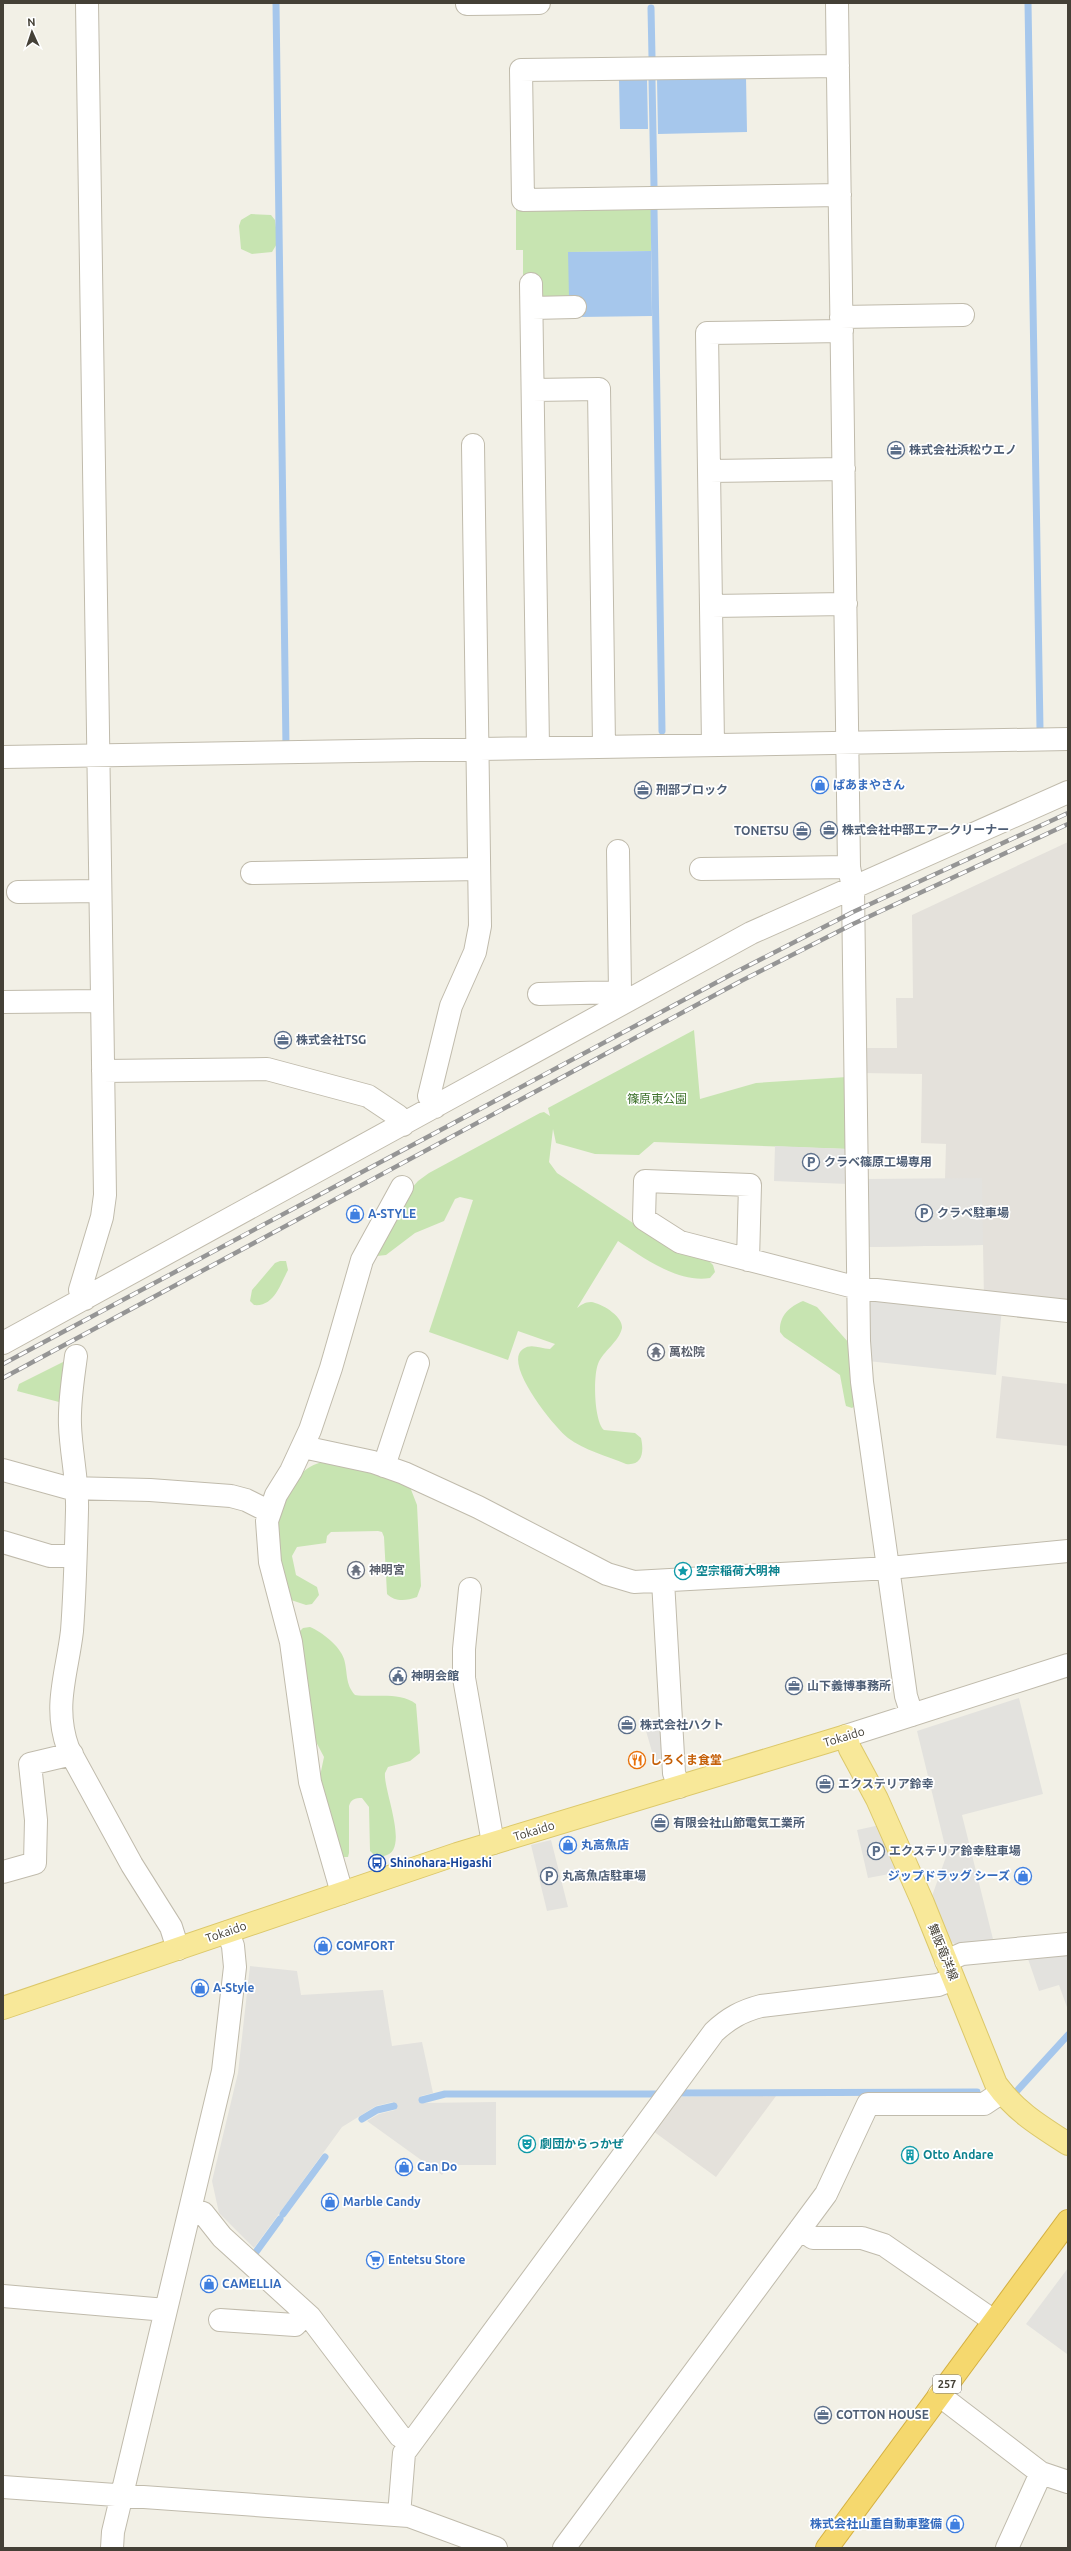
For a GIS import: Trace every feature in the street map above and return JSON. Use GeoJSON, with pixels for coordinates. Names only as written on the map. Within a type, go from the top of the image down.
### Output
{"type":"FeatureCollection","features":[{"type":"Feature","properties":{"kind":"highway","name":"257"},"geometry":{"type":"LineString","coordinates":[[827,2548],[1068,2221]]}},
{"type":"Feature","properties":{"kind":"main road","name":"Tokaido"},"geometry":{"type":"LineString","coordinates":[[3,2008],[493,1843],[846,1736]]}},
{"type":"Feature","properties":{"kind":"main road","name":"舞阪竜洋線"},"geometry":{"type":"LineString","coordinates":[[846,1736],[850,1749],[880,1806],[950,1970],[988,2067],[1002,2092],[1020,2113],[1068,2144]]}},
{"type":"Feature","properties":{"kind":"street"},"geometry":{"type":"LineString","coordinates":[[84,1299],[80,1290],[104,1206],[87,3]]}},
{"type":"Feature","properties":{"kind":"street"},"geometry":{"type":"LineString","coordinates":[[467,4],[539,3]]}},
{"type":"Feature","properties":{"kind":"street"},"geometry":{"type":"LineString","coordinates":[[837,3],[849,867],[853,888],[858,1288],[862,1382],[906,1696],[912,1715]]}},
{"type":"Feature","properties":{"kind":"street"},"geometry":{"type":"LineString","coordinates":[[838,66],[521,70],[521,85],[523,200],[840,195]]}},
{"type":"Feature","properties":{"kind":"street"},"geometry":{"type":"LineString","coordinates":[[531,284],[538,747]]}},
{"type":"Feature","properties":{"kind":"street"},"geometry":{"type":"LineString","coordinates":[[532,308],[575,307]]}},
{"type":"Feature","properties":{"kind":"street"},"geometry":{"type":"LineString","coordinates":[[713,744],[707,333],[963,315]]}},
{"type":"Feature","properties":{"kind":"street"},"geometry":{"type":"LineString","coordinates":[[533,390],[599,389],[604,745]]}},
{"type":"Feature","properties":{"kind":"street"},"geometry":{"type":"LineString","coordinates":[[435,1108],[429,1096],[451,1006],[479,940],[478,749],[473,445]]}},
{"type":"Feature","properties":{"kind":"street"},"geometry":{"type":"LineString","coordinates":[[709,471],[844,469]]}},
{"type":"Feature","properties":{"kind":"street"},"geometry":{"type":"LineString","coordinates":[[711,606],[846,604]]}},
{"type":"Feature","properties":{"kind":"street"},"geometry":{"type":"LineString","coordinates":[[3,757],[478,749],[604,745],[1068,739]]}},
{"type":"Feature","properties":{"kind":"street"},"geometry":{"type":"LineString","coordinates":[[3,1343],[435,1108],[622,997],[751,933],[1068,792]]}},
{"type":"Feature","properties":{"kind":"street"},"geometry":{"type":"LineString","coordinates":[[618,851],[622,997]]}},
{"type":"Feature","properties":{"kind":"street"},"geometry":{"type":"LineString","coordinates":[[701,869],[849,867]]}},
{"type":"Feature","properties":{"kind":"street"},"geometry":{"type":"LineString","coordinates":[[264,879],[479,869]]}},
{"type":"Feature","properties":{"kind":"street"},"geometry":{"type":"LineString","coordinates":[[18,892],[100,891]]}},
{"type":"Feature","properties":{"kind":"street"},"geometry":{"type":"LineString","coordinates":[[538,994],[622,997]]}},
{"type":"Feature","properties":{"kind":"street"},"geometry":{"type":"LineString","coordinates":[[3,1002],[102,1001]]}},
{"type":"Feature","properties":{"kind":"street"},"geometry":{"type":"LineString","coordinates":[[103,1071],[267,1069],[368,1096],[398,1116],[403,1125]]}},
{"type":"Feature","properties":{"kind":"street"},"geometry":{"type":"LineString","coordinates":[[748,1260],[750,1185],[645,1181],[644,1218],[680,1242],[748,1260],[858,1288],[1068,1312]]}},
{"type":"Feature","properties":{"kind":"street"},"geometry":{"type":"LineString","coordinates":[[342,1893],[310,1782],[291,1642],[270,1562],[267,1535],[270,1512],[303,1447],[324,1389],[362,1260],[402,1187]]}},
{"type":"Feature","properties":{"kind":"street"},"geometry":{"type":"LineString","coordinates":[[76,1356],[70,1425],[77,1489],[75,1556],[71,1633],[60,1713],[62,1731],[72,1754],[132,1865],[171,1927],[178,1949]]}},
{"type":"Feature","properties":{"kind":"street"},"geometry":{"type":"LineString","coordinates":[[384,1466],[418,1363]]}},
{"type":"Feature","properties":{"kind":"street"},"geometry":{"type":"LineString","coordinates":[[303,1447],[384,1466],[478,1507],[607,1574],[634,1582],[888,1568],[1068,1551]]}},
{"type":"Feature","properties":{"kind":"street"},"geometry":{"type":"LineString","coordinates":[[3,1470],[68,1488],[150,1490],[231,1496],[246,1500],[270,1512]]}},
{"type":"Feature","properties":{"kind":"street"},"geometry":{"type":"LineString","coordinates":[[3,1542],[50,1556],[75,1556]]}},
{"type":"Feature","properties":{"kind":"street"},"geometry":{"type":"LineString","coordinates":[[663,1581],[674,1773],[679,1787]]}},
{"type":"Feature","properties":{"kind":"street"},"geometry":{"type":"LineString","coordinates":[[470,1589],[464,1649],[464,1678],[493,1843]]}},
{"type":"Feature","properties":{"kind":"street","name":"Tokaido"},"geometry":{"type":"LineString","coordinates":[[846,1736],[1068,1666]]}},
{"type":"Feature","properties":{"kind":"street"},"geometry":{"type":"LineString","coordinates":[[3,1872],[35,1863],[36,1820],[30,1764],[72,1754]]}},
{"type":"Feature","properties":{"kind":"street"},"geometry":{"type":"LineString","coordinates":[[112,2548],[113,2532],[226,2054],[235,1962],[228,1932]]}},
{"type":"Feature","properties":{"kind":"street"},"geometry":{"type":"LineString","coordinates":[[399,2515],[404,2453],[714,2032],[728,2020],[743,2011],[761,2006],[938,1985],[962,1954],[1068,1944]]}},
{"type":"Feature","properties":{"kind":"street"},"geometry":{"type":"LineString","coordinates":[[564,2548],[826,2194],[868,2104],[984,2104],[1002,2092]]}},
{"type":"Feature","properties":{"kind":"street"},"geometry":{"type":"LineString","coordinates":[[190,2210],[203,2213],[222,2237],[306,2314],[362,2382],[400,2436],[411,2443]]}},
{"type":"Feature","properties":{"kind":"street"},"geometry":{"type":"LineString","coordinates":[[800,2229],[813,2238],[862,2238],[884,2245],[994,2321]]}},
{"type":"Feature","properties":{"kind":"street"},"geometry":{"type":"LineString","coordinates":[[3,2296],[166,2310]]}},
{"type":"Feature","properties":{"kind":"street"},"geometry":{"type":"LineString","coordinates":[[220,2320],[295,2325],[306,2314]]}},
{"type":"Feature","properties":{"kind":"street"},"geometry":{"type":"LineString","coordinates":[[939,2395],[1041,2473],[1068,2482]]}},
{"type":"Feature","properties":{"kind":"street"},"geometry":{"type":"LineString","coordinates":[[1007,2548],[1041,2473]]}},
{"type":"Feature","properties":{"kind":"street"},"geometry":{"type":"LineString","coordinates":[[3,2487],[409,2516],[483,2546]]}},
{"type":"Feature","properties":{"kind":"shaded area"},"geometry":{"type":"Polygon","coordinates":[[[1068,842],[1068,1308],[984,1299],[983,1245],[866,1247],[865,1179],[945,1179],[946,1144],[921,1143],[922,1074],[863,1073],[863,1048],[897,1048],[896,998],[913,998],[912,915],[1068,842]]]}},
{"type":"Feature","properties":{"kind":"shaded area","name":"クラベ篠原工場専用"},"geometry":{"type":"Polygon","coordinates":[[[775,1146],[848,1149],[848,1184],[774,1181],[775,1146]]]}},
{"type":"Feature","properties":{"kind":"shaded area","name":"クラベ駐車場"},"geometry":{"type":"Polygon","coordinates":[[[982,1178],[983,1245],[866,1247],[865,1179],[982,1178]]]}},
{"type":"Feature","properties":{"kind":"shaded area"},"geometry":{"type":"Polygon","coordinates":[[[867,1297],[1002,1307],[996,1375],[868,1361],[867,1297]]]}},
{"type":"Feature","properties":{"kind":"shaded area"},"geometry":{"type":"Polygon","coordinates":[[[1002,1376],[1068,1384],[1068,1446],[996,1438],[1002,1376]]]}},
{"type":"Feature","properties":{"kind":"shaded area"},"geometry":{"type":"Polygon","coordinates":[[[1019,1698],[1043,1794],[962,1815],[994,1943],[959,1946],[951,1942],[932,1896],[947,1854],[917,1731],[1019,1698]]]}},
{"type":"Feature","properties":{"kind":"shaded area"},"geometry":{"type":"Polygon","coordinates":[[[665,1718],[667,1759],[655,1762],[644,1724],[665,1718]]]}},
{"type":"Feature","properties":{"kind":"shaded area","name":"エクステリア鈴幸駐車場"},"geometry":{"type":"Polygon","coordinates":[[[880,1825],[900,1872],[868,1878],[857,1830],[880,1825]]]}},
{"type":"Feature","properties":{"kind":"shaded area","name":"丸高魚店駐車場"},"geometry":{"type":"Polygon","coordinates":[[[551,1840],[568,1907],[547,1911],[531,1845],[551,1840]]]}},
{"type":"Feature","properties":{"kind":"shaded area"},"geometry":{"type":"Polygon","coordinates":[[[1068,1952],[1068,2010],[1059,1985],[1039,1991],[1027,1956],[1068,1952]]]}},
{"type":"Feature","properties":{"kind":"shaded area"},"geometry":{"type":"Polygon","coordinates":[[[250,1966],[297,1971],[301,1995],[383,1990],[392,2046],[422,2042],[433,2093],[421,2096],[423,2103],[496,2102],[496,2165],[449,2165],[442,2175],[367,2121],[379,2114],[395,2110],[393,2102],[376,2106],[342,2127],[254,2248],[219,2213],[212,2181],[238,2073],[250,1966]]]}},
{"type":"Feature","properties":{"kind":"shaded area"},"geometry":{"type":"Polygon","coordinates":[[[776,2096],[716,2177],[653,2131],[679,2097],[776,2096]]]}},
{"type":"Feature","properties":{"kind":"shaded area"},"geometry":{"type":"Polygon","coordinates":[[[1068,2268],[1068,2353],[1067,2354],[1026,2324],[1068,2268]]]}},
{"type":"Feature","properties":{"kind":"green space"},"geometry":{"type":"Polygon","coordinates":[[[651,208],[651,251],[569,252],[569,297],[540,298],[523,284],[523,250],[516,250],[516,210],[651,208]]]}},
{"type":"Feature","properties":{"kind":"green space"},"geometry":{"type":"Polygon","coordinates":[[[251,214],[271,215],[275,220],[278,242],[272,252],[252,254],[241,249],[239,226],[241,220],[251,214]]]}},
{"type":"Feature","properties":{"kind":"green space","name":"篠原東公園"},"geometry":{"type":"Polygon","coordinates":[[[694,1030],[700,1099],[756,1083],[847,1077],[848,1149],[654,1142],[639,1155],[595,1154],[556,1143],[553,1129],[549,1162],[557,1173],[668,1246],[708,1260],[713,1265],[715,1272],[710,1278],[698,1279],[685,1277],[661,1268],[618,1241],[577,1308],[587,1303],[595,1303],[611,1311],[621,1323],[622,1328],[618,1338],[603,1355],[598,1364],[595,1379],[595,1398],[598,1418],[604,1430],[635,1433],[641,1438],[641,1457],[636,1463],[626,1464],[588,1449],[568,1438],[561,1432],[532,1395],[519,1367],[518,1356],[526,1347],[533,1346],[550,1349],[555,1344],[518,1331],[508,1360],[429,1332],[473,1200],[460,1197],[455,1199],[444,1221],[415,1233],[386,1255],[377,1256],[376,1252],[410,1190],[418,1181],[429,1173],[540,1113],[544,1112],[550,1116],[548,1108],[694,1030]]]}},
{"type":"Feature","properties":{"kind":"green space"},"geometry":{"type":"Polygon","coordinates":[[[286,1261],[288,1270],[276,1294],[261,1305],[254,1305],[250,1301],[252,1290],[275,1263],[286,1261]]]}},
{"type":"Feature","properties":{"kind":"green space"},"geometry":{"type":"Polygon","coordinates":[[[803,1301],[817,1307],[849,1343],[856,1405],[852,1408],[846,1406],[840,1375],[784,1337],[780,1332],[783,1317],[789,1309],[803,1301]]]}},
{"type":"Feature","properties":{"kind":"green space"},"geometry":{"type":"Polygon","coordinates":[[[65,1361],[63,1400],[59,1402],[17,1391],[19,1384],[65,1361]]]}},
{"type":"Feature","properties":{"kind":"green space"},"geometry":{"type":"Polygon","coordinates":[[[322,1462],[355,1466],[410,1487],[417,1505],[421,1586],[417,1597],[397,1600],[387,1594],[384,1537],[382,1532],[331,1532],[327,1536],[326,1543],[297,1547],[292,1556],[296,1575],[317,1587],[319,1595],[312,1604],[306,1605],[291,1600],[280,1569],[276,1543],[279,1510],[300,1475],[311,1466],[322,1462]]]}},
{"type":"Feature","properties":{"kind":"green space"},"geometry":{"type":"Polygon","coordinates":[[[310,1627],[320,1632],[339,1649],[344,1659],[350,1687],[355,1695],[395,1696],[410,1700],[416,1704],[420,1753],[410,1761],[388,1767],[385,1773],[385,1781],[396,1832],[395,1844],[392,1852],[384,1856],[377,1856],[370,1851],[369,1807],[362,1798],[360,1798],[352,1800],[349,1806],[349,1853],[348,1857],[341,1857],[320,1776],[324,1757],[314,1738],[299,1632],[303,1628],[310,1627]]]}},
{"type":"Feature","properties":{"kind":"water"},"geometry":{"type":"Polygon","coordinates":[[[746,77],[747,132],[658,134],[657,78],[746,77]]]}},
{"type":"Feature","properties":{"kind":"water"},"geometry":{"type":"Polygon","coordinates":[[[647,78],[648,129],[620,129],[619,79],[647,78]]]}},
{"type":"Feature","properties":{"kind":"water"},"geometry":{"type":"Polygon","coordinates":[[[651,251],[652,316],[580,317],[580,297],[569,297],[568,252],[651,251]]]}},
{"type":"Feature","properties":{"kind":"waterway"},"geometry":{"type":"LineString","coordinates":[[276,3],[286,747]]}},
{"type":"Feature","properties":{"kind":"waterway"},"geometry":{"type":"LineString","coordinates":[[1028,3],[1040,729]]}},
{"type":"Feature","properties":{"kind":"waterway"},"geometry":{"type":"LineString","coordinates":[[651,8],[652,57]]}},
{"type":"Feature","properties":{"kind":"waterway"},"geometry":{"type":"LineString","coordinates":[[652,80],[654,186]]}},
{"type":"Feature","properties":{"kind":"waterway"},"geometry":{"type":"LineString","coordinates":[[654,209],[662,731]]}},
{"type":"Feature","properties":{"kind":"waterway"},"geometry":{"type":"LineString","coordinates":[[1016,2092],[1068,2035]]}},
{"type":"Feature","properties":{"kind":"waterway"},"geometry":{"type":"LineString","coordinates":[[681,2093],[977,2092]]}},
{"type":"Feature","properties":{"kind":"waterway"},"geometry":{"type":"LineString","coordinates":[[422,2100],[445,2094],[657,2094]]}},
{"type":"Feature","properties":{"kind":"waterway"},"geometry":{"type":"LineString","coordinates":[[362,2119],[377,2110],[394,2106]]}},
{"type":"Feature","properties":{"kind":"waterway"},"geometry":{"type":"LineString","coordinates":[[283,2214],[325,2157]]}},
{"type":"Feature","properties":{"kind":"waterway"},"geometry":{"type":"LineString","coordinates":[[256,2252],[280,2219]]}},
{"type":"Feature","properties":{"kind":"railway"},"geometry":{"type":"LineString","coordinates":[[3,1364],[736,972],[853,912],[1068,813]]}},
{"type":"Feature","properties":{"kind":"railway"},"geometry":{"type":"LineString","coordinates":[[3,1378],[741,981],[853,924],[1068,824]]}},
{"type":"Feature","properties":{"kind":"place","name":"株式会社浜松ウエノ"},"geometry":{"type":"Point","coordinates":[896,450]}},
{"type":"Feature","properties":{"kind":"place","name":"ぱあまやさん"},"geometry":{"type":"Point","coordinates":[820,785]}},
{"type":"Feature","properties":{"kind":"place","name":"刑部ブロック"},"geometry":{"type":"Point","coordinates":[643,790]}},
{"type":"Feature","properties":{"kind":"place","name":"株式会社中部エアークリーナー"},"geometry":{"type":"Point","coordinates":[829,830]}},
{"type":"Feature","properties":{"kind":"place","name":"TONETSU"},"geometry":{"type":"Point","coordinates":[802,831]}},
{"type":"Feature","properties":{"kind":"place","name":"株式会社TSG"},"geometry":{"type":"Point","coordinates":[283,1040]}},
{"type":"Feature","properties":{"kind":"place","name":"クラベ篠原工場専用"},"geometry":{"type":"Point","coordinates":[811,1162]}},
{"type":"Feature","properties":{"kind":"place","name":"クラベ駐車場"},"geometry":{"type":"Point","coordinates":[924,1213]}},
{"type":"Feature","properties":{"kind":"place","name":"A-STYLE"},"geometry":{"type":"Point","coordinates":[355,1214]}},
{"type":"Feature","properties":{"kind":"place","name":"萬松院"},"geometry":{"type":"Point","coordinates":[656,1352]}},
{"type":"Feature","properties":{"kind":"place","name":"神明宮"},"geometry":{"type":"Point","coordinates":[356,1570]}},
{"type":"Feature","properties":{"kind":"place","name":"空宗稲荷大明神"},"geometry":{"type":"Point","coordinates":[683,1571]}},
{"type":"Feature","properties":{"kind":"place","name":"神明会館"},"geometry":{"type":"Point","coordinates":[398,1676]}},
{"type":"Feature","properties":{"kind":"place","name":"山下義博事務所"},"geometry":{"type":"Point","coordinates":[794,1686]}},
{"type":"Feature","properties":{"kind":"place","name":"株式会社ハクト"},"geometry":{"type":"Point","coordinates":[627,1725]}},
{"type":"Feature","properties":{"kind":"place","name":"しろくま食堂"},"geometry":{"type":"Point","coordinates":[637,1760]}},
{"type":"Feature","properties":{"kind":"place","name":"エクステリア鈴幸"},"geometry":{"type":"Point","coordinates":[825,1784]}},
{"type":"Feature","properties":{"kind":"place","name":"有限会社山節電気工業所"},"geometry":{"type":"Point","coordinates":[660,1823]}},
{"type":"Feature","properties":{"kind":"place","name":"丸高魚店"},"geometry":{"type":"Point","coordinates":[568,1845]}},
{"type":"Feature","properties":{"kind":"place","name":"エクステリア鈴幸駐車場"},"geometry":{"type":"Point","coordinates":[876,1851]}},
{"type":"Feature","properties":{"kind":"place","name":"Shinohara-Higashi"},"geometry":{"type":"Point","coordinates":[377,1863]}},
{"type":"Feature","properties":{"kind":"place","name":"丸高魚店駐車場"},"geometry":{"type":"Point","coordinates":[549,1876]}},
{"type":"Feature","properties":{"kind":"place","name":"ジップドラッグ シーズ"},"geometry":{"type":"Point","coordinates":[1023,1876]}},
{"type":"Feature","properties":{"kind":"place","name":"COMFORT"},"geometry":{"type":"Point","coordinates":[323,1946]}},
{"type":"Feature","properties":{"kind":"place","name":"A-Style"},"geometry":{"type":"Point","coordinates":[200,1988]}},
{"type":"Feature","properties":{"kind":"place","name":"劇団からっかぜ"},"geometry":{"type":"Point","coordinates":[527,2144]}},
{"type":"Feature","properties":{"kind":"place","name":"Otto Andare"},"geometry":{"type":"Point","coordinates":[910,2155]}},
{"type":"Feature","properties":{"kind":"place","name":"Can Do"},"geometry":{"type":"Point","coordinates":[404,2167]}},
{"type":"Feature","properties":{"kind":"place","name":"Marble Candy"},"geometry":{"type":"Point","coordinates":[330,2202]}},
{"type":"Feature","properties":{"kind":"place","name":"Entetsu Store"},"geometry":{"type":"Point","coordinates":[375,2260]}},
{"type":"Feature","properties":{"kind":"place","name":"CAMELLIA"},"geometry":{"type":"Point","coordinates":[209,2284]}},
{"type":"Feature","properties":{"kind":"place","name":"COTTON HOUSE"},"geometry":{"type":"Point","coordinates":[823,2415]}},
{"type":"Feature","properties":{"kind":"place","name":"株式会社山重自動車整備"},"geometry":{"type":"Point","coordinates":[955,2524]}}]}
